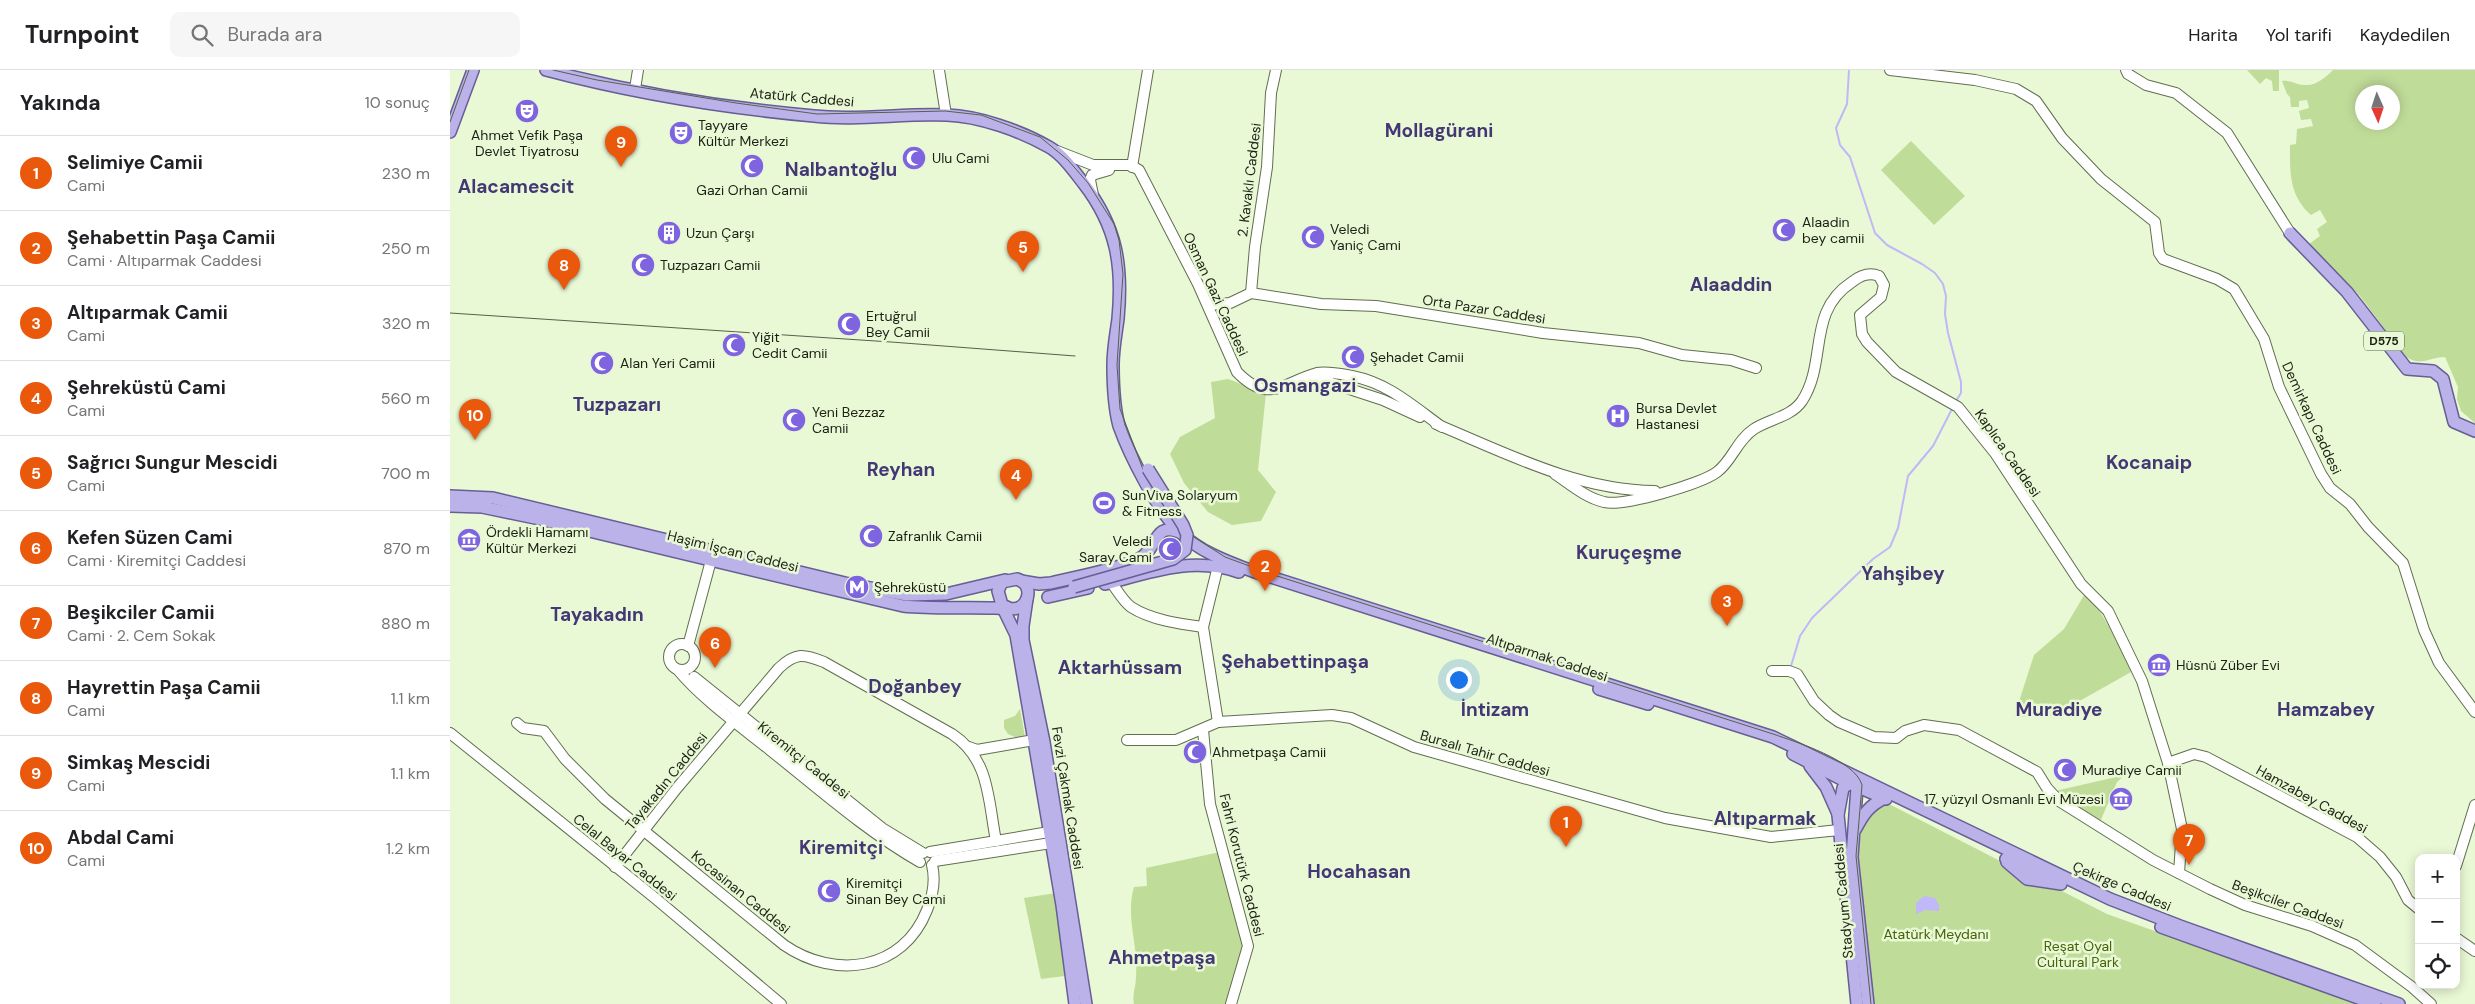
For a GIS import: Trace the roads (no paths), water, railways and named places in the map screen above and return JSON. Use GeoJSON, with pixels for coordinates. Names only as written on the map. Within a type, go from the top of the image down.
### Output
{"type":"FeatureCollection","features":[{"type":"Feature","properties":{"kind":"main road"},"geometry":{"type":"LineString","coordinates":[[450,132],[473,70]]}},
{"type":"Feature","properties":{"kind":"main road","name":"Atatürk Caddesi"},"geometry":{"type":"LineString","coordinates":[[546,70],[635,89],[816,117],[862,118],[946,115],[981,119],[1051,148]]}},
{"type":"Feature","properties":{"kind":"main road"},"geometry":{"type":"LineString","coordinates":[[635,89],[638,70]]}},
{"type":"Feature","properties":{"kind":"main road"},"geometry":{"type":"LineString","coordinates":[[939,70],[946,115]]}},
{"type":"Feature","properties":{"kind":"main road"},"geometry":{"type":"LineString","coordinates":[[1132,167],[1148,70]]}},
{"type":"Feature","properties":{"kind":"main road","name":"2. Kavaklı Caddesi"},"geometry":{"type":"LineString","coordinates":[[1251,293],[1257,230],[1267,167],[1271,93],[1276,70]]}},
{"type":"Feature","properties":{"kind":"main road","name":"Demirkapı Caddesi"},"geometry":{"type":"LineString","coordinates":[[1890,70],[1975,80],[2016,89],[2036,101],[2062,138],[2100,179],[2155,222],[2158,253],[2163,259],[2217,279],[2234,289],[2264,339],[2279,387],[2321,474],[2330,488],[2350,504],[2368,527],[2404,563],[2424,630],[2439,663],[2475,712]]}},
{"type":"Feature","properties":{"kind":"main road","name":"D575"},"geometry":{"type":"LineString","coordinates":[[2126,70],[2128,74],[2146,85],[2176,93],[2227,132],[2290,233],[2347,292],[2407,369],[2433,371],[2443,379],[2454,422],[2475,431]]}},
{"type":"Feature","properties":{"kind":"main road"},"geometry":{"type":"LineString","coordinates":[[1051,148],[1094,165],[1132,167]]}},
{"type":"Feature","properties":{"kind":"main road"},"geometry":{"type":"LineString","coordinates":[[1051,148],[1071,168],[1092,195],[1111,229],[1119,259],[1119,300],[1114,373],[1120,426],[1140,471],[1179,532],[1232,567]]}},
{"type":"Feature","properties":{"kind":"main road"},"geometry":{"type":"LineString","coordinates":[[1092,195],[1090,180],[1096,172],[1132,167]]}},
{"type":"Feature","properties":{"kind":"main road","name":"Osman Gazi Caddesi"},"geometry":{"type":"LineString","coordinates":[[1132,167],[1139,170],[1156,198],[1208,305],[1237,372],[1245,381],[1269,390],[1286,387],[1324,372],[1372,381],[1390,388],[1442,427]]}},
{"type":"Feature","properties":{"kind":"main road","name":"Kaplıca Caddesi"},"geometry":{"type":"LineString","coordinates":[[1664,491],[1707,479],[1719,471],[1739,442],[1754,430],[1797,408],[1809,384],[1816,364],[1826,308],[1834,296],[1846,286],[1869,273],[1879,276],[1884,285],[1881,297],[1860,316],[1862,334],[1867,342],[1896,372],[1951,402],[1964,414],[2012,477],[2039,523],[2082,584],[2108,611],[2142,681],[2168,763],[2182,829],[2179,873]]}},
{"type":"Feature","properties":{"kind":"main road"},"geometry":{"type":"LineString","coordinates":[[1208,305],[1230,303],[1251,293]]}},
{"type":"Feature","properties":{"kind":"main road","name":"Orta Pazar Caddesi"},"geometry":{"type":"LineString","coordinates":[[1251,293],[1321,304],[1376,306],[1543,333],[1639,343],[1682,355],[1731,360],[1756,368]]}},
{"type":"Feature","properties":{"kind":"main road"},"geometry":{"type":"LineString","coordinates":[[1303,379],[1322,380],[1383,400],[1555,474],[1579,490],[1604,502],[1614,503],[1664,491]]}},
{"type":"Feature","properties":{"kind":"main road"},"geometry":{"type":"LineString","coordinates":[[1048,597],[1074,586],[1174,560],[1185,550],[1187,535],[1182,525],[1143,459],[1130,448]]}},
{"type":"Feature","properties":{"kind":"main road"},"geometry":{"type":"LineString","coordinates":[[1555,474],[1639,491],[1664,491]]}},
{"type":"Feature","properties":{"kind":"main road","name":"Haşim İşcan Caddesi"},"geometry":{"type":"LineString","coordinates":[[450,496],[493,498],[903,606],[969,608],[1015,605],[1048,597]]}},
{"type":"Feature","properties":{"kind":"main road","name":"Haşim İşcan Caddesi"},"geometry":{"type":"LineString","coordinates":[[450,506],[502,510],[710,556],[845,583],[907,595],[932,596],[960,592],[1007,580],[1017,579],[1039,584],[1051,583],[1138,560],[1155,544],[1159,533],[1164,529],[1179,532]]}},
{"type":"Feature","properties":{"kind":"main road"},"geometry":{"type":"LineString","coordinates":[[1164,568],[1185,557],[1190,549],[1189,540]]}},
{"type":"Feature","properties":{"kind":"main road"},"geometry":{"type":"LineString","coordinates":[[686,646],[710,556]]}},
{"type":"Feature","properties":{"kind":"main road"},"geometry":{"type":"LineString","coordinates":[[1048,597],[1187,564],[1232,567]]}},
{"type":"Feature","properties":{"kind":"main road"},"geometry":{"type":"LineString","coordinates":[[1218,566],[1203,626],[1218,722]]}},
{"type":"Feature","properties":{"kind":"main road","name":"Altıparmak Caddesi"},"geometry":{"type":"LineString","coordinates":[[1232,567],[1434,637],[1759,738],[1784,748],[1807,762],[1857,783]]}},
{"type":"Feature","properties":{"kind":"main road","name":"Altıparmak Caddesi"},"geometry":{"type":"LineString","coordinates":[[1232,567],[1764,734],[1844,772],[1857,783]]}},
{"type":"Feature","properties":{"kind":"main road"},"geometry":{"type":"LineString","coordinates":[[1007,580],[999,586],[1015,605],[1027,589],[1021,581]]}},
{"type":"Feature","properties":{"kind":"main road"},"geometry":{"type":"LineString","coordinates":[[1111,582],[1130,606],[1146,614],[1183,625],[1203,626]]}},
{"type":"Feature","properties":{"kind":"main road"},"geometry":{"type":"LineString","coordinates":[[960,592],[968,592],[974,597],[973,604],[969,608],[1000,617],[1016,635]]}},
{"type":"Feature","properties":{"kind":"main road","name":"Fevzi Çakmak Caddesi"},"geometry":{"type":"LineString","coordinates":[[1015,605],[1016,635],[1050,838],[1075,1004]]}},
{"type":"Feature","properties":{"kind":"main road","name":"Fevzi Çakmak Caddesi"},"geometry":{"type":"LineString","coordinates":[[1015,605],[1044,742],[1086,1004]]}},
{"type":"Feature","properties":{"kind":"main road"},"geometry":{"type":"LineString","coordinates":[[686,646],[694,652],[694,661],[682,670],[670,662],[670,653],[675,647],[686,646]]}},
{"type":"Feature","properties":{"kind":"main road","name":"Tayakadın Caddesi"},"geometry":{"type":"LineString","coordinates":[[614,867],[737,717],[787,660],[798,656],[809,656],[824,662],[952,734],[972,751]]}},
{"type":"Feature","properties":{"kind":"main road","name":"Kiremitçi Caddesi"},"geometry":{"type":"LineString","coordinates":[[682,670],[868,828],[928,859]]}},
{"type":"Feature","properties":{"kind":"main road","name":"Beşikciler Caddesi"},"geometry":{"type":"LineString","coordinates":[[1772,671],[1789,671],[1797,674],[1814,701],[1829,715],[1839,722],[1874,737],[1896,738],[1905,731],[1924,725],[1959,730],[2037,772],[2047,788],[2060,801],[2153,860],[2245,905],[2312,926],[2355,945],[2412,987],[2431,1004]]}},
{"type":"Feature","properties":{"kind":"main road","name":"Bursalı Tahir Caddesi"},"geometry":{"type":"LineString","coordinates":[[1127,740],[1176,740],[1218,722],[1332,716],[1351,718],[1414,747],[1665,818],[1771,837],[1839,830]]}},
{"type":"Feature","properties":{"kind":"main road","name":"Kocasinan Caddesi"},"geometry":{"type":"LineString","coordinates":[[517,723],[523,728],[544,731],[565,759],[583,778],[643,831],[784,945],[807,957],[844,966],[878,962],[892,953],[916,932],[932,899],[935,878],[928,859]]}},
{"type":"Feature","properties":{"kind":"main road","name":"Fahri Korutürk Caddesi"},"geometry":{"type":"LineString","coordinates":[[1203,730],[1210,804],[1248,946],[1231,1004]]}},
{"type":"Feature","properties":{"kind":"main road","name":"Celal Bayar Caddesi"},"geometry":{"type":"LineString","coordinates":[[450,733],[781,1004]]}},
{"type":"Feature","properties":{"kind":"main road"},"geometry":{"type":"LineString","coordinates":[[996,841],[985,781],[972,751],[1034,742]]}},
{"type":"Feature","properties":{"kind":"main road","name":"Hamzabey Caddesi"},"geometry":{"type":"LineString","coordinates":[[2168,763],[2194,754],[2206,756],[2357,837],[2380,857],[2396,877],[2408,900],[2415,906]]}},
{"type":"Feature","properties":{"kind":"main road"},"geometry":{"type":"LineString","coordinates":[[1807,762],[1826,787],[1839,810]]}},
{"type":"Feature","properties":{"kind":"main road"},"geometry":{"type":"LineString","coordinates":[[1857,783],[1843,788],[1839,810],[1839,830],[1857,1004]]}},
{"type":"Feature","properties":{"kind":"main road","name":"Çekirge Caddesi"},"geometry":{"type":"LineString","coordinates":[[1857,783],[2002,857],[2100,903],[2204,944],[2375,1004]]}},
{"type":"Feature","properties":{"kind":"main road","name":"Çekirge Caddesi"},"geometry":{"type":"LineString","coordinates":[[1857,783],[2110,899],[2399,1004]]}},
{"type":"Feature","properties":{"kind":"main road","name":"Stadyum Caddesi"},"geometry":{"type":"LineString","coordinates":[[1857,783],[1852,857],[1868,1004]]}},
{"type":"Feature","properties":{"kind":"main road"},"geometry":{"type":"LineString","coordinates":[[1852,836],[1868,809],[1874,803],[1885,798]]}},
{"type":"Feature","properties":{"kind":"main road"},"geometry":{"type":"LineString","coordinates":[[1839,810],[1844,801],[1852,804],[1854,823]]}},
{"type":"Feature","properties":{"kind":"main road"},"geometry":{"type":"LineString","coordinates":[[2460,854],[2475,805]]}},
{"type":"Feature","properties":{"kind":"main road"},"geometry":{"type":"LineString","coordinates":[[928,859],[1050,838]]}},
{"type":"Feature","properties":{"kind":"main road"},"geometry":{"type":"LineString","coordinates":[[928,859],[996,841],[1050,838]]}},
{"type":"Feature","properties":{"kind":"main road"},"geometry":{"type":"LineString","coordinates":[[2460,941],[2475,951]]}},
{"type":"Feature","properties":{"kind":"waterway"},"geometry":{"type":"LineString","coordinates":[[1849,70],[1847,104],[1836,128],[1840,145],[1850,157],[1875,233],[1887,245],[1935,273],[1943,284],[1946,296],[1945,314],[1948,333],[1961,382],[1961,393],[1956,401]]}},
{"type":"Feature","properties":{"kind":"waterway"},"geometry":{"type":"LineString","coordinates":[[1791,666],[1800,636],[1812,618],[1873,559],[1890,547],[1898,528],[1908,476],[1933,446],[1953,407]]}},
{"type":"Feature","properties":{"kind":"tram line"},"geometry":{"type":"LineString","coordinates":[[450,122],[469,70]]}},
{"type":"Feature","properties":{"kind":"tram line"},"geometry":{"type":"LineString","coordinates":[[553,70],[597,80],[736,103],[817,114],[945,111],[981,115],[1040,137],[1068,160],[1088,183],[1114,224],[1119,240],[1123,274],[1117,365],[1120,409],[1144,472],[1172,518],[1189,534],[1225,557],[1274,575],[1773,734],[1824,753],[1837,760],[1857,776],[1862,785],[1856,856],[1871,1004]]}},
{"type":"Feature","properties":{"kind":"tram line"},"geometry":{"type":"LineString","coordinates":[[450,313],[1075,356]]}},
{"type":"Feature","properties":{"kind":"place","name":"Ahmet Vefik Paşa Devlet Tiyatrosu"},"geometry":{"type":"Point","coordinates":[527,111]}},
{"type":"Feature","properties":{"kind":"place","name":"Tayyare Kültür Merkezi"},"geometry":{"type":"Point","coordinates":[681,133]}},
{"type":"Feature","properties":{"kind":"place","name":"Ulu Cami"},"geometry":{"type":"Point","coordinates":[914,158]}},
{"type":"Feature","properties":{"kind":"place","name":"Gazi Orhan Camii"},"geometry":{"type":"Point","coordinates":[752,166]}},
{"type":"Feature","properties":{"kind":"place","name":"Simkaş Mescidi"},"geometry":{"type":"Point","coordinates":[621,167]}},
{"type":"Feature","properties":{"kind":"place","name":"Alaadin bey camii"},"geometry":{"type":"Point","coordinates":[1784,230]}},
{"type":"Feature","properties":{"kind":"place","name":"Uzun Çarşı"},"geometry":{"type":"Point","coordinates":[669,233]}},
{"type":"Feature","properties":{"kind":"place","name":"Veledi Yaniç Cami"},"geometry":{"type":"Point","coordinates":[1313,237]}},
{"type":"Feature","properties":{"kind":"place","name":"Tuzpazarı Camii"},"geometry":{"type":"Point","coordinates":[643,265]}},
{"type":"Feature","properties":{"kind":"place","name":"Sağrıcı Sungur Mescidi"},"geometry":{"type":"Point","coordinates":[1023,272]}},
{"type":"Feature","properties":{"kind":"place","name":"Hayrettin Paşa Camii"},"geometry":{"type":"Point","coordinates":[564,290]}},
{"type":"Feature","properties":{"kind":"place","name":"Ertuğrul Bey Camii"},"geometry":{"type":"Point","coordinates":[849,324]}},
{"type":"Feature","properties":{"kind":"place","name":"Yiğit Cedit Camii"},"geometry":{"type":"Point","coordinates":[734,345]}},
{"type":"Feature","properties":{"kind":"place","name":"Şehadet Camii"},"geometry":{"type":"Point","coordinates":[1353,357]}},
{"type":"Feature","properties":{"kind":"place","name":"Alan Yeri Camii"},"geometry":{"type":"Point","coordinates":[602,363]}},
{"type":"Feature","properties":{"kind":"place","name":"Bursa Devlet Hastanesi"},"geometry":{"type":"Point","coordinates":[1618,416]}},
{"type":"Feature","properties":{"kind":"place","name":"Yeni Bezzaz Camii"},"geometry":{"type":"Point","coordinates":[794,420]}},
{"type":"Feature","properties":{"kind":"place","name":"Abdal Cami"},"geometry":{"type":"Point","coordinates":[475,440]}},
{"type":"Feature","properties":{"kind":"place","name":"Şehreküstü Cami"},"geometry":{"type":"Point","coordinates":[1016,500]}},
{"type":"Feature","properties":{"kind":"place","name":"SunViva Solaryum & Fitness"},"geometry":{"type":"Point","coordinates":[1104,503]}},
{"type":"Feature","properties":{"kind":"place","name":"Zafranlık Camii"},"geometry":{"type":"Point","coordinates":[871,536]}},
{"type":"Feature","properties":{"kind":"place","name":"Ördekli Hamamı Kültür Merkezi"},"geometry":{"type":"Point","coordinates":[469,540]}},
{"type":"Feature","properties":{"kind":"place","name":"Veledi Saray Cami"},"geometry":{"type":"Point","coordinates":[1170,549]}},
{"type":"Feature","properties":{"kind":"place","name":"Şehreküstü"},"geometry":{"type":"Point","coordinates":[857,587]}},
{"type":"Feature","properties":{"kind":"place","name":"Şehabettin Paşa Camii"},"geometry":{"type":"Point","coordinates":[1265,591]}},
{"type":"Feature","properties":{"kind":"place","name":"Altıparmak Camii"},"geometry":{"type":"Point","coordinates":[1727,626]}},
{"type":"Feature","properties":{"kind":"place","name":"Hüsnü Züber Evi"},"geometry":{"type":"Point","coordinates":[2159,665]}},
{"type":"Feature","properties":{"kind":"place","name":"Kefen Süzen Cami"},"geometry":{"type":"Point","coordinates":[715,668]}},
{"type":"Feature","properties":{"kind":"place","name":"Ahmetpaşa Camii"},"geometry":{"type":"Point","coordinates":[1195,752]}},
{"type":"Feature","properties":{"kind":"place","name":"Muradiye Camii"},"geometry":{"type":"Point","coordinates":[2065,770]}},
{"type":"Feature","properties":{"kind":"place","name":"17. yüzyıl Osmanlı Evi Müzesi"},"geometry":{"type":"Point","coordinates":[2121,799]}},
{"type":"Feature","properties":{"kind":"place","name":"Selimiye Camii"},"geometry":{"type":"Point","coordinates":[1566,847]}},
{"type":"Feature","properties":{"kind":"place","name":"Beşikciler Camii"},"geometry":{"type":"Point","coordinates":[2189,865]}},
{"type":"Feature","properties":{"kind":"place","name":"Kiremitçi Sinan Bey Cami"},"geometry":{"type":"Point","coordinates":[829,891]}},
{"type":"Feature","properties":{"kind":"district","name":"Mollagürani"},"geometry":{"type":"Point","coordinates":[1439,130]}},
{"type":"Feature","properties":{"kind":"district","name":"Nalbantoğlu"},"geometry":{"type":"Point","coordinates":[841,169]}},
{"type":"Feature","properties":{"kind":"district","name":"Alacamescit"},"geometry":{"type":"Point","coordinates":[516,186]}},
{"type":"Feature","properties":{"kind":"district","name":"Alaaddin"},"geometry":{"type":"Point","coordinates":[1731,284]}},
{"type":"Feature","properties":{"kind":"district","name":"Osmangazi"},"geometry":{"type":"Point","coordinates":[1305,385]}},
{"type":"Feature","properties":{"kind":"district","name":"Tuzpazarı"},"geometry":{"type":"Point","coordinates":[617,404]}},
{"type":"Feature","properties":{"kind":"district","name":"Kocanaip"},"geometry":{"type":"Point","coordinates":[2149,462]}},
{"type":"Feature","properties":{"kind":"district","name":"Reyhan"},"geometry":{"type":"Point","coordinates":[901,469]}},
{"type":"Feature","properties":{"kind":"district","name":"Kuruçeşme"},"geometry":{"type":"Point","coordinates":[1629,552]}},
{"type":"Feature","properties":{"kind":"district","name":"Yahşibey"},"geometry":{"type":"Point","coordinates":[1903,573]}},
{"type":"Feature","properties":{"kind":"district","name":"Tayakadın"},"geometry":{"type":"Point","coordinates":[597,614]}},
{"type":"Feature","properties":{"kind":"district","name":"Şehabettinpaşa"},"geometry":{"type":"Point","coordinates":[1295,661]}},
{"type":"Feature","properties":{"kind":"district","name":"Aktarhüssam"},"geometry":{"type":"Point","coordinates":[1120,667]}},
{"type":"Feature","properties":{"kind":"district","name":"Doğanbey"},"geometry":{"type":"Point","coordinates":[915,686]}},
{"type":"Feature","properties":{"kind":"district","name":"İntizam"},"geometry":{"type":"Point","coordinates":[1495,709]}},
{"type":"Feature","properties":{"kind":"district","name":"Muradiye"},"geometry":{"type":"Point","coordinates":[2059,709]}},
{"type":"Feature","properties":{"kind":"district","name":"Hamzabey"},"geometry":{"type":"Point","coordinates":[2326,709]}},
{"type":"Feature","properties":{"kind":"district","name":"Altıparmak"},"geometry":{"type":"Point","coordinates":[1765,818]}},
{"type":"Feature","properties":{"kind":"district","name":"Kiremitçi"},"geometry":{"type":"Point","coordinates":[841,847]}},
{"type":"Feature","properties":{"kind":"district","name":"Hocahasan"},"geometry":{"type":"Point","coordinates":[1359,871]}},
{"type":"Feature","properties":{"kind":"district","name":"Ahmetpaşa"},"geometry":{"type":"Point","coordinates":[1162,957]}},
{"type":"Feature","properties":{"kind":"park label","name":"Atatürk Meydanı"},"geometry":{"type":"Point","coordinates":[1936,934]}},
{"type":"Feature","properties":{"kind":"park label","name":"Reşat Oyal Cultural Park"},"geometry":{"type":"Point","coordinates":[2078,954]}}]}
